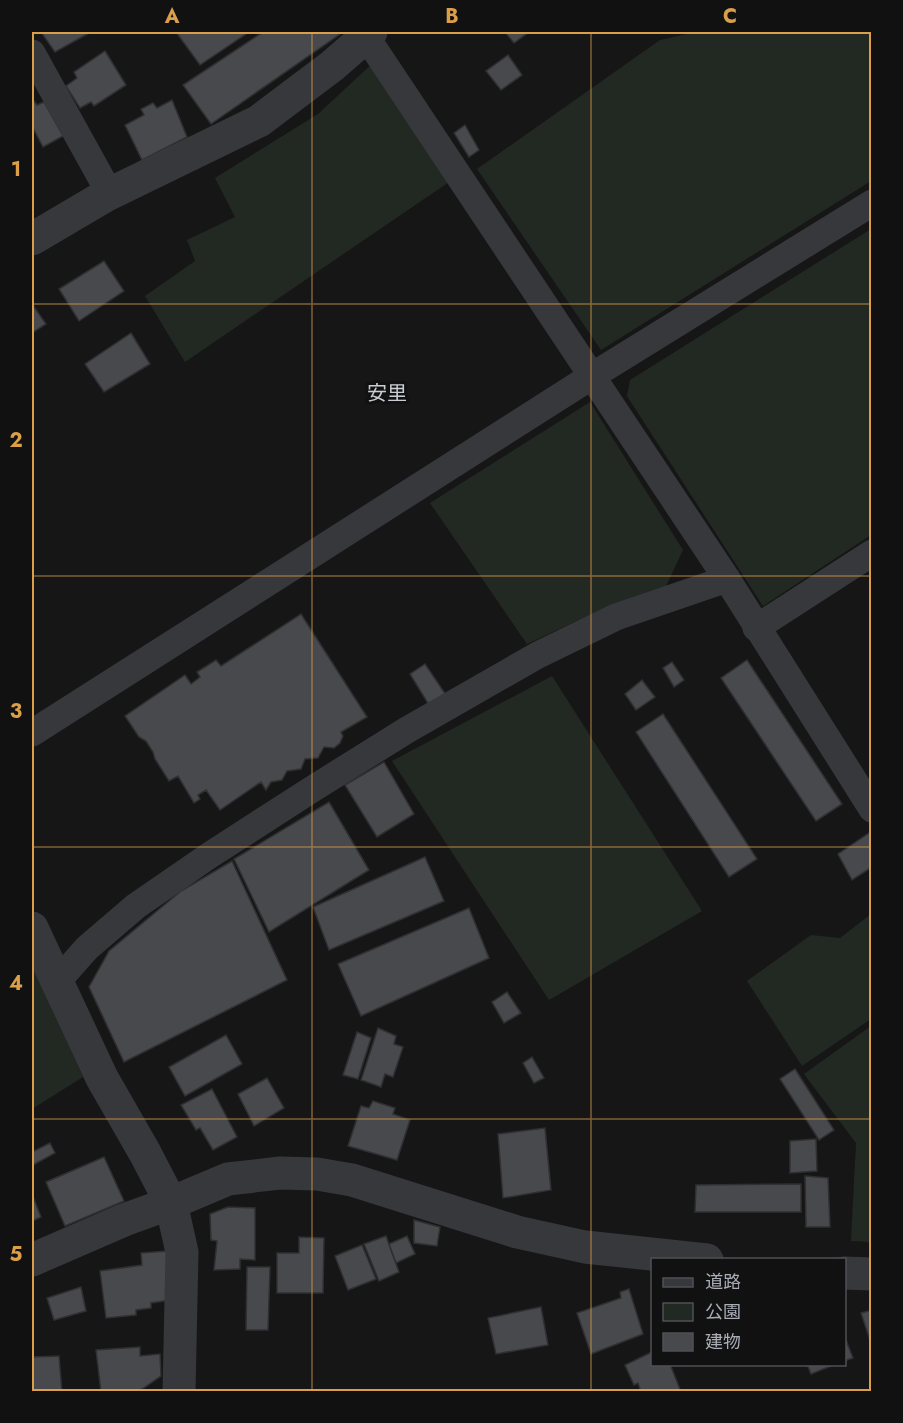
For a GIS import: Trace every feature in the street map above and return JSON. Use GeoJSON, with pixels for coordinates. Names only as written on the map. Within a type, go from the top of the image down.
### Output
{"type":"FeatureCollection","features":[{"type":"Feature","properties":{"kind":"street"},"geometry":{"type":"LineString","coordinates":[[32,239],[110,194],[259,121],[332,66],[367,33],[727,579],[872,809]]}},
{"type":"Feature","properties":{"kind":"street"},"geometry":{"type":"LineString","coordinates":[[32,53],[110,194]]}},
{"type":"Feature","properties":{"kind":"street"},"geometry":{"type":"LineString","coordinates":[[32,733],[592,376],[872,203]]}},
{"type":"Feature","properties":{"kind":"street"},"geometry":{"type":"LineString","coordinates":[[756,627],[872,553]]}},
{"type":"Feature","properties":{"kind":"street"},"geometry":{"type":"LineString","coordinates":[[56,984],[87,948],[136,906],[220,849],[407,730],[538,655],[606,621],[727,579]]}},
{"type":"Feature","properties":{"kind":"street"},"geometry":{"type":"LineString","coordinates":[[32,927],[56,984],[102,1078],[171,1203],[182,1252],[179,1392]]}},
{"type":"Feature","properties":{"kind":"street"},"geometry":{"type":"LineString","coordinates":[[32,1260],[124,1220],[228,1179],[280,1173],[317,1174],[352,1180],[517,1232],[585,1247],[688,1258]]}},
{"type":"Feature","properties":{"kind":"street"},"geometry":{"type":"LineString","coordinates":[[846,1273],[872,1274]]}},
{"type":"Feature","properties":{"kind":"green space"},"geometry":{"type":"Polygon","coordinates":[[[696,32],[871,32],[871,181],[601,350],[477,169],[660,40],[696,32]]]}},
{"type":"Feature","properties":{"kind":"green space"},"geometry":{"type":"Polygon","coordinates":[[[374,62],[452,180],[185,362],[145,296],[195,261],[187,240],[235,217],[215,178],[318,114],[374,62]]]}},
{"type":"Feature","properties":{"kind":"green space"},"geometry":{"type":"Polygon","coordinates":[[[871,229],[871,535],[763,606],[627,396],[630,380],[871,229]]]}},
{"type":"Feature","properties":{"kind":"green space"},"geometry":{"type":"Polygon","coordinates":[[[590,402],[683,550],[666,586],[611,605],[527,644],[430,503],[590,402]]]}},
{"type":"Feature","properties":{"kind":"green space"},"geometry":{"type":"Polygon","coordinates":[[[552,676],[702,911],[549,1000],[392,761],[552,676]]]}},
{"type":"Feature","properties":{"kind":"green space"},"geometry":{"type":"Polygon","coordinates":[[[871,914],[871,1019],[802,1066],[747,981],[811,935],[840,938],[871,914]]]}},
{"type":"Feature","properties":{"kind":"green space"},"geometry":{"type":"Polygon","coordinates":[[[32,966],[83,1077],[32,1109],[32,966]]]}},
{"type":"Feature","properties":{"kind":"green space"},"geometry":{"type":"Polygon","coordinates":[[[871,1026],[871,1242],[851,1241],[856,1143],[804,1074],[871,1026]]]}},
{"type":"Feature","properties":{"kind":"building"},"geometry":{"type":"Polygon","coordinates":[[[41,32],[91,32],[55,52],[41,32]]]}},
{"type":"Feature","properties":{"kind":"building"},"geometry":{"type":"Polygon","coordinates":[[[176,32],[249,32],[200,65],[176,32]]]}},
{"type":"Feature","properties":{"kind":"building"},"geometry":{"type":"Polygon","coordinates":[[[263,32],[343,32],[211,124],[183,85],[263,32]]]}},
{"type":"Feature","properties":{"kind":"building"},"geometry":{"type":"Polygon","coordinates":[[[505,32],[529,32],[514,43],[505,32]]]}},
{"type":"Feature","properties":{"kind":"building"},"geometry":{"type":"Polygon","coordinates":[[[105,51],[126,85],[94,106],[91,102],[80,108],[66,86],[77,78],[74,72],[105,51]]]}},
{"type":"Feature","properties":{"kind":"building"},"geometry":{"type":"Polygon","coordinates":[[[508,55],[522,75],[501,90],[486,71],[508,55]]]}},
{"type":"Feature","properties":{"kind":"building"},"geometry":{"type":"Polygon","coordinates":[[[172,100],[187,137],[142,160],[125,125],[144,115],[141,109],[153,103],[157,108],[172,100]]]}},
{"type":"Feature","properties":{"kind":"building"},"geometry":{"type":"Polygon","coordinates":[[[34,101],[37,105],[44,102],[63,136],[43,147],[32,126],[32,102],[34,101]]]}},
{"type":"Feature","properties":{"kind":"building"},"geometry":{"type":"Polygon","coordinates":[[[465,125],[479,150],[469,157],[454,133],[465,125]]]}},
{"type":"Feature","properties":{"kind":"building"},"geometry":{"type":"Polygon","coordinates":[[[104,261],[124,291],[79,321],[59,289],[104,261]]]}},
{"type":"Feature","properties":{"kind":"building"},"geometry":{"type":"Polygon","coordinates":[[[32,304],[46,324],[32,333],[32,304]]]}},
{"type":"Feature","properties":{"kind":"building"},"geometry":{"type":"Polygon","coordinates":[[[131,333],[150,364],[104,392],[85,364],[131,333]]]}},
{"type":"Feature","properties":{"kind":"building"},"geometry":{"type":"Polygon","coordinates":[[[301,614],[367,717],[341,732],[343,736],[340,743],[334,748],[324,747],[318,758],[305,759],[301,769],[287,771],[282,780],[271,782],[266,790],[261,782],[220,810],[206,790],[198,795],[200,799],[194,803],[178,776],[169,781],[146,741],[139,737],[125,716],[185,675],[191,684],[200,677],[197,672],[216,660],[221,666],[301,614]]]}},
{"type":"Feature","properties":{"kind":"building"},"geometry":{"type":"Polygon","coordinates":[[[747,660],[842,804],[816,821],[721,678],[747,660]]]}},
{"type":"Feature","properties":{"kind":"building"},"geometry":{"type":"Polygon","coordinates":[[[672,662],[684,680],[674,687],[663,668],[672,662]]]}},
{"type":"Feature","properties":{"kind":"building"},"geometry":{"type":"Polygon","coordinates":[[[425,664],[446,695],[429,705],[410,674],[425,664]]]}},
{"type":"Feature","properties":{"kind":"building"},"geometry":{"type":"Polygon","coordinates":[[[642,680],[655,697],[636,710],[625,694],[642,680]]]}},
{"type":"Feature","properties":{"kind":"building"},"geometry":{"type":"Polygon","coordinates":[[[663,714],[757,859],[729,877],[636,732],[663,714]]]}},
{"type":"Feature","properties":{"kind":"building"},"geometry":{"type":"Polygon","coordinates":[[[384,762],[414,814],[377,837],[345,785],[384,762]]]}},
{"type":"Feature","properties":{"kind":"building"},"geometry":{"type":"Polygon","coordinates":[[[329,802],[369,870],[269,932],[234,859],[329,802]]]}},
{"type":"Feature","properties":{"kind":"building"},"geometry":{"type":"Polygon","coordinates":[[[869,833],[872,837],[872,867],[852,880],[838,854],[869,833]]]}},
{"type":"Feature","properties":{"kind":"building"},"geometry":{"type":"Polygon","coordinates":[[[425,857],[444,901],[329,950],[313,907],[425,857]]]}},
{"type":"Feature","properties":{"kind":"building"},"geometry":{"type":"Polygon","coordinates":[[[232,861],[287,980],[124,1062],[89,987],[109,951],[181,891],[232,861]]]}},
{"type":"Feature","properties":{"kind":"building"},"geometry":{"type":"Polygon","coordinates":[[[469,908],[489,958],[361,1016],[338,964],[469,908]]]}},
{"type":"Feature","properties":{"kind":"building"},"geometry":{"type":"Polygon","coordinates":[[[507,992],[521,1013],[504,1023],[492,1002],[507,992]]]}},
{"type":"Feature","properties":{"kind":"building"},"geometry":{"type":"Polygon","coordinates":[[[378,1028],[396,1036],[394,1044],[403,1047],[393,1077],[385,1074],[381,1087],[361,1080],[378,1028]]]}},
{"type":"Feature","properties":{"kind":"building"},"geometry":{"type":"Polygon","coordinates":[[[357,1032],[371,1038],[358,1079],[343,1075],[357,1032]]]}},
{"type":"Feature","properties":{"kind":"building"},"geometry":{"type":"Polygon","coordinates":[[[226,1035],[242,1064],[185,1096],[169,1067],[226,1035]]]}},
{"type":"Feature","properties":{"kind":"building"},"geometry":{"type":"Polygon","coordinates":[[[532,1057],[544,1078],[534,1083],[523,1063],[532,1057]]]}},
{"type":"Feature","properties":{"kind":"building"},"geometry":{"type":"Polygon","coordinates":[[[795,1069],[834,1130],[819,1140],[780,1079],[795,1069]]]}},
{"type":"Feature","properties":{"kind":"building"},"geometry":{"type":"Polygon","coordinates":[[[267,1078],[284,1108],[254,1126],[238,1094],[267,1078]]]}},
{"type":"Feature","properties":{"kind":"building"},"geometry":{"type":"Polygon","coordinates":[[[212,1089],[237,1137],[213,1150],[200,1128],[196,1130],[181,1105],[212,1089]]]}},
{"type":"Feature","properties":{"kind":"building"},"geometry":{"type":"Polygon","coordinates":[[[373,1101],[395,1108],[393,1114],[410,1120],[397,1160],[348,1146],[361,1106],[369,1108],[373,1101]]]}},
{"type":"Feature","properties":{"kind":"building"},"geometry":{"type":"Polygon","coordinates":[[[545,1128],[551,1190],[503,1198],[498,1134],[545,1128]]]}},
{"type":"Feature","properties":{"kind":"building"},"geometry":{"type":"Polygon","coordinates":[[[816,1139],[817,1171],[790,1173],[790,1141],[816,1139]]]}},
{"type":"Feature","properties":{"kind":"building"},"geometry":{"type":"Polygon","coordinates":[[[50,1143],[55,1153],[33,1165],[32,1152],[50,1143]]]}},
{"type":"Feature","properties":{"kind":"building"},"geometry":{"type":"Polygon","coordinates":[[[104,1157],[124,1201],[65,1226],[46,1182],[104,1157]]]}},
{"type":"Feature","properties":{"kind":"building"},"geometry":{"type":"Polygon","coordinates":[[[805,1176],[828,1178],[830,1227],[806,1227],[805,1176]]]}},
{"type":"Feature","properties":{"kind":"building"},"geometry":{"type":"Polygon","coordinates":[[[801,1184],[801,1212],[695,1212],[696,1185],[801,1184]]]}},
{"type":"Feature","properties":{"kind":"building"},"geometry":{"type":"Polygon","coordinates":[[[32,1194],[41,1217],[32,1221],[32,1194]]]}},
{"type":"Feature","properties":{"kind":"building"},"geometry":{"type":"Polygon","coordinates":[[[228,1207],[255,1208],[255,1260],[240,1259],[240,1269],[214,1270],[217,1241],[211,1240],[210,1214],[228,1207]]]}},
{"type":"Feature","properties":{"kind":"building"},"geometry":{"type":"Polygon","coordinates":[[[414,1220],[440,1227],[437,1246],[414,1243],[414,1220]]]}},
{"type":"Feature","properties":{"kind":"building"},"geometry":{"type":"Polygon","coordinates":[[[386,1236],[399,1272],[379,1281],[364,1244],[386,1236]]]}},
{"type":"Feature","properties":{"kind":"building"},"geometry":{"type":"Polygon","coordinates":[[[407,1236],[415,1254],[396,1263],[389,1244],[407,1236]]]}},
{"type":"Feature","properties":{"kind":"building"},"geometry":{"type":"Polygon","coordinates":[[[299,1237],[324,1238],[323,1293],[277,1293],[277,1253],[299,1253],[299,1237]]]}},
{"type":"Feature","properties":{"kind":"building"},"geometry":{"type":"Polygon","coordinates":[[[362,1245],[376,1279],[348,1290],[335,1256],[362,1245]]]}},
{"type":"Feature","properties":{"kind":"building"},"geometry":{"type":"Polygon","coordinates":[[[168,1251],[171,1300],[151,1303],[151,1308],[136,1310],[136,1315],[106,1318],[100,1271],[142,1265],[141,1253],[168,1251]]]}},
{"type":"Feature","properties":{"kind":"building"},"geometry":{"type":"Polygon","coordinates":[[[247,1267],[270,1267],[268,1330],[246,1330],[247,1267]]]}},
{"type":"Feature","properties":{"kind":"building"},"geometry":{"type":"Polygon","coordinates":[[[81,1287],[86,1311],[54,1320],[47,1298],[81,1287]]]}},
{"type":"Feature","properties":{"kind":"building"},"geometry":{"type":"Polygon","coordinates":[[[629,1289],[643,1334],[591,1354],[577,1313],[621,1298],[620,1292],[629,1289]]]}},
{"type":"Feature","properties":{"kind":"building"},"geometry":{"type":"Polygon","coordinates":[[[541,1307],[548,1345],[496,1354],[488,1318],[541,1307]]]}},
{"type":"Feature","properties":{"kind":"building"},"geometry":{"type":"Polygon","coordinates":[[[872,1310],[872,1346],[861,1313],[872,1310]]]}},
{"type":"Feature","properties":{"kind":"building"},"geometry":{"type":"Polygon","coordinates":[[[846,1340],[853,1358],[846,1360],[846,1340]]]}},
{"type":"Feature","properties":{"kind":"building"},"geometry":{"type":"Polygon","coordinates":[[[140,1347],[140,1356],[160,1354],[161,1376],[142,1389],[133,1392],[101,1392],[96,1350],[140,1347]]]}},
{"type":"Feature","properties":{"kind":"building"},"geometry":{"type":"Polygon","coordinates":[[[651,1352],[651,1366],[671,1366],[681,1392],[641,1392],[638,1383],[634,1385],[625,1365],[651,1352]]]}},
{"type":"Feature","properties":{"kind":"building"},"geometry":{"type":"Polygon","coordinates":[[[59,1356],[62,1392],[32,1392],[32,1357],[59,1356]]]}},
{"type":"Feature","properties":{"kind":"building"},"geometry":{"type":"Polygon","coordinates":[[[808,1366],[831,1366],[811,1374],[808,1366]]]}},
{"type":"Feature","properties":{"kind":"district","name":"安里"},"geometry":{"type":"Point","coordinates":[387,393]}}]}
